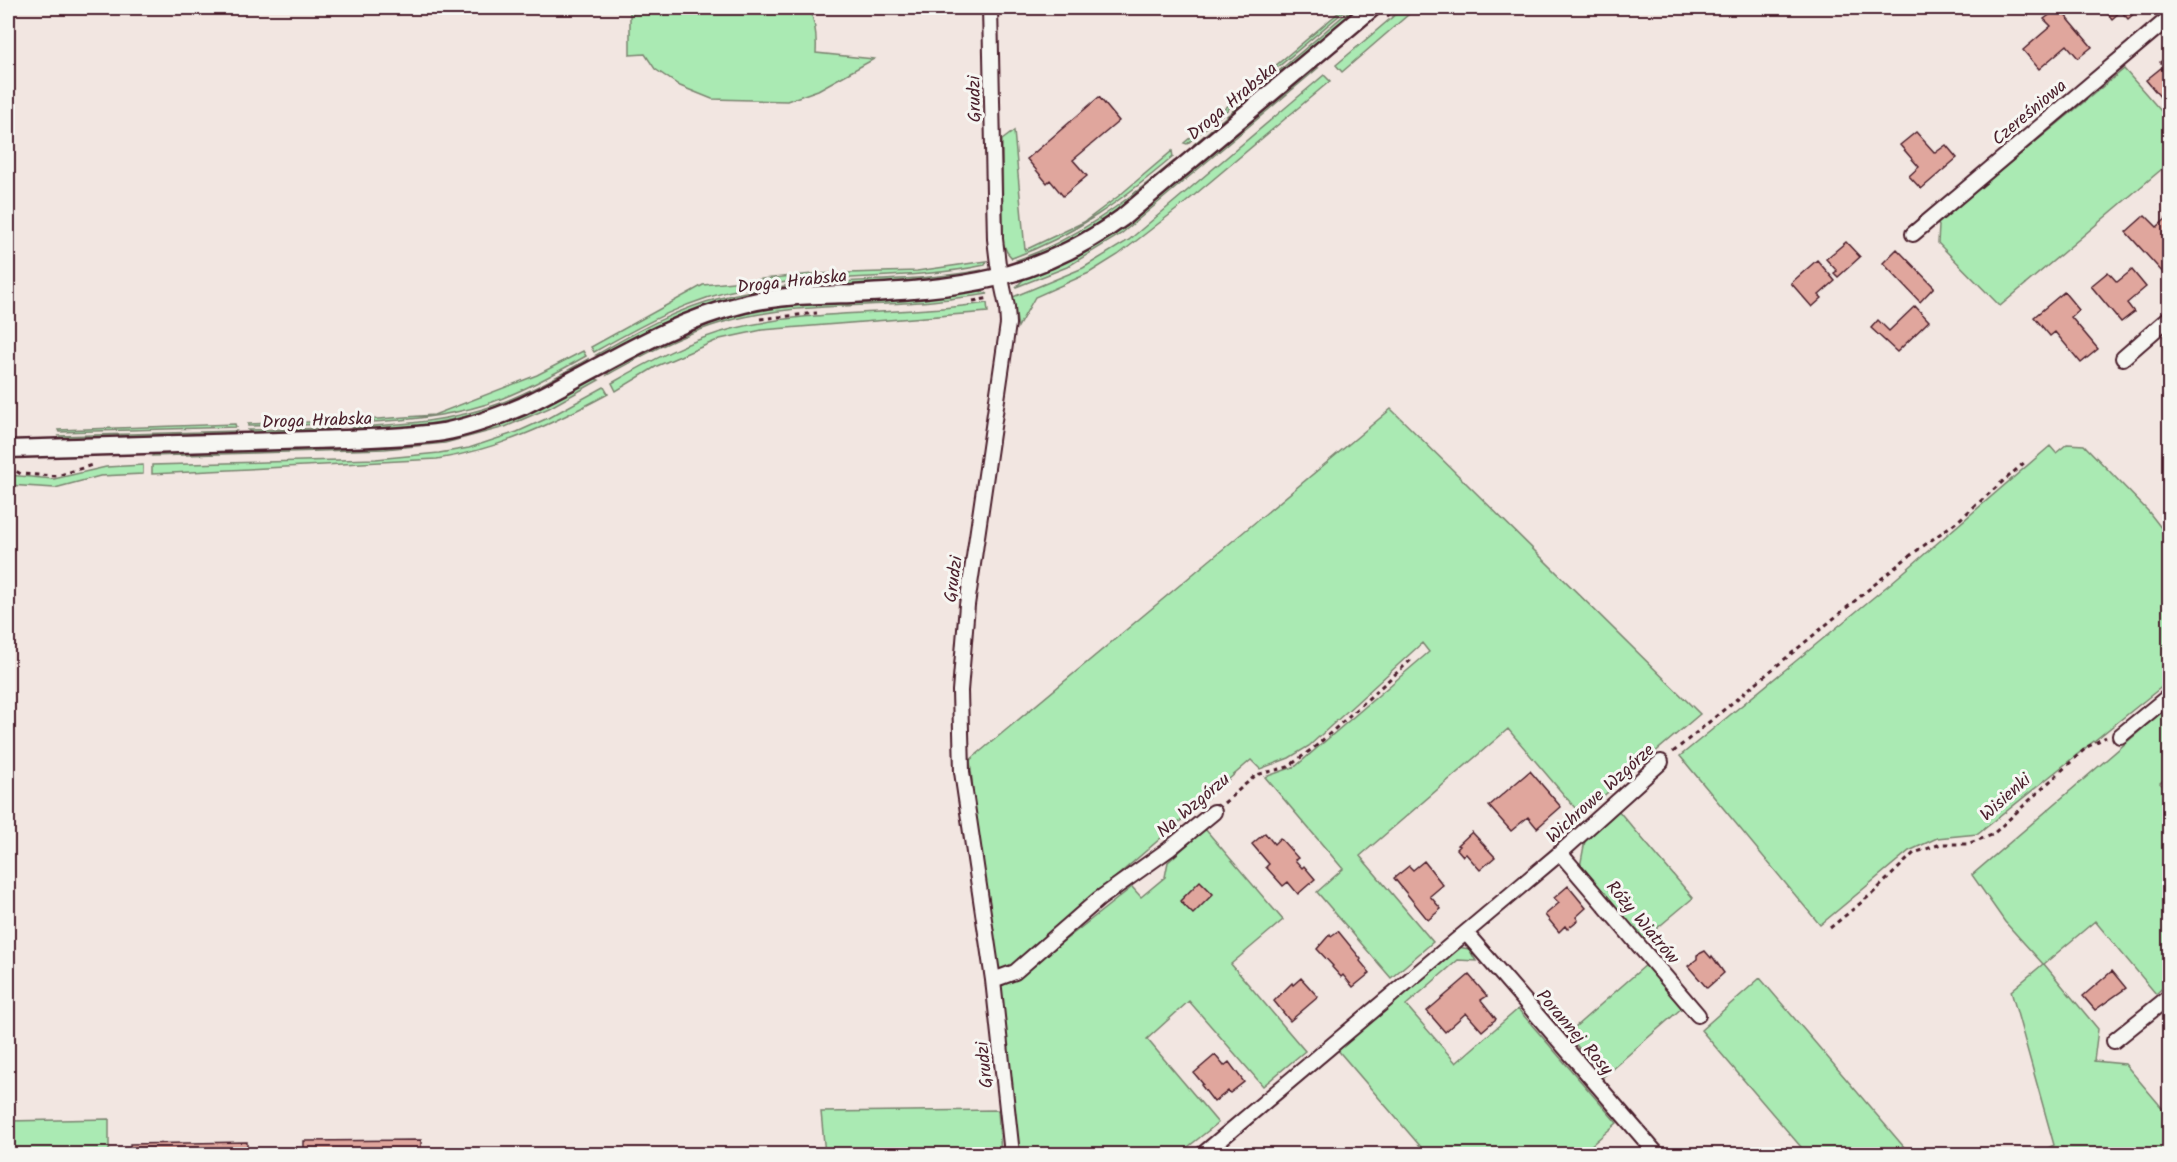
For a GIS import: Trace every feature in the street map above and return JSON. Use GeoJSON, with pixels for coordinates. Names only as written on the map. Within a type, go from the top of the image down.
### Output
{"type":"FeatureCollection","features":[{"type":"Feature","properties":{"kind":"street","name":"Grudzi"},"geometry":{"type":"LineString","coordinates":[[990,8],[995,239],[1008,324],[967,605],[960,691],[962,772],[993,980],[1012,1155]]}},
{"type":"Feature","properties":{"kind":"street","name":"Droga Hrabska"},"geometry":{"type":"LineString","coordinates":[[8,449],[345,439],[443,432],[489,419],[523,406],[665,331],[725,308],[770,299],[916,290],[1001,278],[1073,249],[1122,218],[1372,8]]}},
{"type":"Feature","properties":{"kind":"street","name":"Czereśniowa"},"geometry":{"type":"LineString","coordinates":[[1912,234],[2169,17]]}},
{"type":"Feature","properties":{"kind":"street"},"geometry":{"type":"LineString","coordinates":[[2123,358],[2169,317]]}},
{"type":"Feature","properties":{"kind":"street"},"geometry":{"type":"LineString","coordinates":[[2120,736],[2169,695]]}},
{"type":"Feature","properties":{"kind":"street","name":"Wichrowe Wzgórze"},"geometry":{"type":"LineString","coordinates":[[1203,1155],[1560,853],[1661,762]]}},
{"type":"Feature","properties":{"kind":"street","name":"Na Wzgórzu"},"geometry":{"type":"LineString","coordinates":[[993,980],[1015,972],[1099,899],[1170,849],[1214,812]]}},
{"type":"Feature","properties":{"kind":"street","name":"Róży Wiatrów"},"geometry":{"type":"LineString","coordinates":[[1560,853],[1698,1015]]}},
{"type":"Feature","properties":{"kind":"street","name":"Porannej Rosy"},"geometry":{"type":"LineString","coordinates":[[1466,933],[1657,1155]]}},
{"type":"Feature","properties":{"kind":"street"},"geometry":{"type":"LineString","coordinates":[[2114,1041],[2169,996]]}},
{"type":"Feature","properties":{"kind":"path","name":"Wichrowe Wzgórze"},"geometry":{"type":"LineString","coordinates":[[1661,762],[1896,567],[1959,520],[2025,462]]}},
{"type":"Feature","properties":{"kind":"path"},"geometry":{"type":"LineString","coordinates":[[8,470],[21,474],[50,476],[72,473],[82,468]]}},
{"type":"Feature","properties":{"kind":"path","name":"Na Wzgórzu"},"geometry":{"type":"LineString","coordinates":[[1214,812],[1256,775],[1288,767],[1316,746],[1413,658]]}},
{"type":"Feature","properties":{"kind":"path","name":"Wisienki"},"geometry":{"type":"LineString","coordinates":[[1830,928],[1873,893],[1914,853],[1941,844],[1967,844],[1992,835],[2087,747],[2104,738],[2120,736]]}},
{"type":"Feature","properties":{"kind":"green space"},"geometry":{"type":"Polygon","coordinates":[[[630,8],[809,8],[816,30],[816,53],[874,59],[818,90],[787,101],[712,99],[680,86],[655,69],[645,54],[630,55],[630,8]]]}},
{"type":"Feature","properties":{"kind":"green space"},"geometry":{"type":"Polygon","coordinates":[[[1344,8],[1348,8],[1187,144],[1184,143],[1344,8]]]}},
{"type":"Feature","properties":{"kind":"green space"},"geometry":{"type":"Polygon","coordinates":[[[1403,8],[1416,8],[1342,72],[1336,65],[1403,8]]]}},
{"type":"Feature","properties":{"kind":"green space"},"geometry":{"type":"Polygon","coordinates":[[[1350,10],[1349,16],[1193,145],[1350,10]]]}},
{"type":"Feature","properties":{"kind":"green space"},"geometry":{"type":"Polygon","coordinates":[[[1313,67],[1318,68],[1121,234],[1067,267],[1016,287],[1024,279],[1079,256],[1117,232],[1313,67]]]}},
{"type":"Feature","properties":{"kind":"green space"},"geometry":{"type":"Polygon","coordinates":[[[2124,69],[2169,120],[2169,163],[2000,306],[1938,243],[1939,226],[1937,223],[2124,69]]]}},
{"type":"Feature","properties":{"kind":"green space"},"geometry":{"type":"Polygon","coordinates":[[[1324,75],[1330,81],[1185,203],[1118,255],[1089,273],[1035,297],[1018,327],[1013,297],[1083,268],[1129,240],[1324,75]]]}},
{"type":"Feature","properties":{"kind":"green space"},"geometry":{"type":"Polygon","coordinates":[[[1014,131],[1025,250],[1084,222],[1172,151],[1173,157],[1097,215],[1056,239],[1012,258],[1003,243],[1002,140],[1014,131]]]}},
{"type":"Feature","properties":{"kind":"green space"},"geometry":{"type":"Polygon","coordinates":[[[1173,162],[1171,168],[1156,181],[1092,229],[1075,239],[1028,259],[1017,260],[1060,241],[1100,218],[1173,162]]]}},
{"type":"Feature","properties":{"kind":"green space"},"geometry":{"type":"Polygon","coordinates":[[[987,261],[985,265],[925,274],[805,280],[745,288],[705,298],[686,306],[594,352],[591,347],[703,285],[813,274],[917,271],[987,261]]]}},
{"type":"Feature","properties":{"kind":"green space"},"geometry":{"type":"Polygon","coordinates":[[[982,270],[975,275],[942,280],[754,294],[694,311],[656,327],[601,356],[596,355],[674,314],[724,297],[788,286],[918,278],[982,270]]]}},
{"type":"Feature","properties":{"kind":"green space"},"geometry":{"type":"Polygon","coordinates":[[[980,291],[988,294],[920,302],[797,309],[748,316],[708,327],[679,339],[607,375],[609,370],[655,345],[690,328],[724,317],[794,306],[980,291]]]}},
{"type":"Feature","properties":{"kind":"green space"},"geometry":{"type":"Polygon","coordinates":[[[987,303],[988,312],[762,330],[720,339],[657,366],[616,391],[612,383],[700,339],[763,322],[987,303]]]}},
{"type":"Feature","properties":{"kind":"green space"},"geometry":{"type":"Polygon","coordinates":[[[583,351],[586,356],[525,388],[487,404],[437,416],[351,423],[351,421],[434,415],[537,375],[583,351]]]}},
{"type":"Feature","properties":{"kind":"green space"},"geometry":{"type":"Polygon","coordinates":[[[588,359],[587,364],[529,394],[475,414],[389,429],[355,431],[351,427],[428,421],[483,409],[524,393],[588,359]]]}},
{"type":"Feature","properties":{"kind":"green space"},"geometry":{"type":"Polygon","coordinates":[[[594,378],[599,380],[549,408],[505,427],[445,443],[385,449],[152,456],[155,452],[450,438],[524,414],[594,378]]]}},
{"type":"Feature","properties":{"kind":"green space"},"geometry":{"type":"Polygon","coordinates":[[[604,387],[608,394],[546,425],[504,442],[460,455],[437,459],[152,474],[152,465],[376,459],[469,448],[517,432],[548,418],[604,387]]]}},
{"type":"Feature","properties":{"kind":"green space"},"geometry":{"type":"Polygon","coordinates":[[[1391,409],[1700,714],[1581,815],[1508,729],[1360,856],[1433,942],[1391,978],[1317,892],[1343,869],[1265,777],[1296,766],[1429,652],[1422,643],[1309,746],[1289,758],[1260,769],[1251,760],[1013,966],[999,971],[980,860],[970,760],[1391,409]]]}},
{"type":"Feature","properties":{"kind":"green space"},"geometry":{"type":"Polygon","coordinates":[[[339,421],[339,424],[248,426],[248,424],[339,421]]]}},
{"type":"Feature","properties":{"kind":"green space"},"geometry":{"type":"Polygon","coordinates":[[[235,424],[236,427],[59,432],[58,430],[235,424]]]}},
{"type":"Feature","properties":{"kind":"green space"},"geometry":{"type":"Polygon","coordinates":[[[339,428],[335,431],[252,434],[248,430],[339,428]]]}},
{"type":"Feature","properties":{"kind":"green space"},"geometry":{"type":"Polygon","coordinates":[[[236,431],[232,435],[62,440],[59,436],[236,431]]]}},
{"type":"Feature","properties":{"kind":"green space"},"geometry":{"type":"Polygon","coordinates":[[[2067,444],[2084,445],[2148,511],[2169,538],[2169,681],[1978,834],[1937,838],[1909,851],[1820,925],[1680,756],[1891,583],[2050,446],[2056,453],[2067,444]]]}},
{"type":"Feature","properties":{"kind":"green space"},"geometry":{"type":"Polygon","coordinates":[[[143,465],[143,474],[100,476],[55,488],[8,485],[8,475],[54,479],[106,467],[143,465]]]}},
{"type":"Feature","properties":{"kind":"green space"},"geometry":{"type":"Polygon","coordinates":[[[2169,706],[2169,775],[2160,783],[2170,794],[2169,982],[2156,994],[2095,921],[2044,964],[2098,1029],[2094,1061],[2125,1064],[2169,1116],[2169,1154],[2036,1154],[2054,1145],[2011,991],[2043,964],[2005,922],[1972,875],[2169,706]]]}},
{"type":"Feature","properties":{"kind":"green space"},"geometry":{"type":"Polygon","coordinates":[[[1617,809],[1693,898],[1643,940],[1580,867],[1586,835],[1617,809]]]}},
{"type":"Feature","properties":{"kind":"green space"},"geometry":{"type":"Polygon","coordinates":[[[1205,829],[1283,920],[1231,964],[1305,1051],[1263,1086],[1189,1001],[1147,1039],[1218,1123],[1179,1154],[1018,1154],[1000,987],[1026,971],[1132,887],[1141,897],[1165,877],[1168,862],[1205,829]]]}},
{"type":"Feature","properties":{"kind":"green space"},"geometry":{"type":"Polygon","coordinates":[[[1458,947],[1469,949],[1476,961],[1458,960],[1406,1005],[1456,1063],[1518,1009],[1617,1123],[1581,1154],[1427,1154],[1336,1048],[1458,947]]]}},
{"type":"Feature","properties":{"kind":"green space"},"geometry":{"type":"Polygon","coordinates":[[[1647,964],[1683,1007],[1603,1077],[1567,1034],[1647,964]]]}},
{"type":"Feature","properties":{"kind":"green space"},"geometry":{"type":"Polygon","coordinates":[[[1760,978],[1910,1154],[1807,1154],[1701,1030],[1760,978]]]}},
{"type":"Feature","properties":{"kind":"green space"},"geometry":{"type":"Polygon","coordinates":[[[998,1110],[1001,1154],[825,1154],[821,1112],[998,1110]]]}},
{"type":"Feature","properties":{"kind":"green space"},"geometry":{"type":"Polygon","coordinates":[[[109,1119],[109,1154],[8,1154],[8,1121],[109,1119]]]}},
{"type":"Feature","properties":{"kind":"building"},"geometry":{"type":"Polygon","coordinates":[[[2059,8],[2092,47],[2078,58],[2067,45],[2039,69],[2023,50],[2051,26],[2044,19],[2059,8]]]}},
{"type":"Feature","properties":{"kind":"building"},"geometry":{"type":"Polygon","coordinates":[[[2103,8],[2134,8],[2137,11],[2128,19],[2121,11],[2112,19],[2103,8]]]}},
{"type":"Feature","properties":{"kind":"building"},"geometry":{"type":"Polygon","coordinates":[[[2170,54],[2170,90],[2161,98],[2146,80],[2165,67],[2160,62],[2170,54]]]}},
{"type":"Feature","properties":{"kind":"building"},"geometry":{"type":"Polygon","coordinates":[[[1099,97],[1119,121],[1073,160],[1087,176],[1063,196],[1050,180],[1047,183],[1027,159],[1099,97]]]}},
{"type":"Feature","properties":{"kind":"building"},"geometry":{"type":"Polygon","coordinates":[[[1916,132],[1935,153],[1946,145],[1957,158],[1921,189],[1909,176],[1919,167],[1900,145],[1916,132]]]}},
{"type":"Feature","properties":{"kind":"building"},"geometry":{"type":"Polygon","coordinates":[[[2145,215],[2157,227],[2168,217],[2170,219],[2170,271],[2165,275],[2126,232],[2145,215]]]}},
{"type":"Feature","properties":{"kind":"building"},"geometry":{"type":"Polygon","coordinates":[[[1846,242],[1860,257],[1838,277],[1834,273],[1837,271],[1826,259],[1846,242]]]}},
{"type":"Feature","properties":{"kind":"building"},"geometry":{"type":"Polygon","coordinates":[[[1897,249],[1934,287],[1920,302],[1883,263],[1897,249]]]}},
{"type":"Feature","properties":{"kind":"building"},"geometry":{"type":"Polygon","coordinates":[[[1817,260],[1835,281],[1819,295],[1822,298],[1812,307],[1791,283],[1817,260]]]}},
{"type":"Feature","properties":{"kind":"building"},"geometry":{"type":"Polygon","coordinates":[[[2132,270],[2146,287],[2127,303],[2134,312],[2121,322],[2091,286],[2108,272],[2117,282],[2132,270]]]}},
{"type":"Feature","properties":{"kind":"building"},"geometry":{"type":"Polygon","coordinates":[[[2064,292],[2079,310],[2071,317],[2098,349],[2081,363],[2055,332],[2050,336],[2034,317],[2064,292]]]}},
{"type":"Feature","properties":{"kind":"building"},"geometry":{"type":"Polygon","coordinates":[[[1915,306],[1929,321],[1897,352],[1871,328],[1878,320],[1889,331],[1915,306]]]}},
{"type":"Feature","properties":{"kind":"building"},"geometry":{"type":"Polygon","coordinates":[[[1530,771],[1561,807],[1537,828],[1528,817],[1511,831],[1489,806],[1530,771]]]}},
{"type":"Feature","properties":{"kind":"building"},"geometry":{"type":"Polygon","coordinates":[[[1472,832],[1495,857],[1480,870],[1466,854],[1463,856],[1457,849],[1460,846],[1458,845],[1472,832]]]}},
{"type":"Feature","properties":{"kind":"building"},"geometry":{"type":"Polygon","coordinates":[[[1265,833],[1274,844],[1280,838],[1298,858],[1295,860],[1302,868],[1304,866],[1315,879],[1298,894],[1288,882],[1283,886],[1266,867],[1269,864],[1252,844],[1265,833]]]}},
{"type":"Feature","properties":{"kind":"building"},"geometry":{"type":"Polygon","coordinates":[[[1424,861],[1443,885],[1430,896],[1441,909],[1428,920],[1394,878],[1409,866],[1413,870],[1424,861]]]}},
{"type":"Feature","properties":{"kind":"building"},"geometry":{"type":"Polygon","coordinates":[[[1200,881],[1213,894],[1193,914],[1180,901],[1200,881]]]}},
{"type":"Feature","properties":{"kind":"building"},"geometry":{"type":"Polygon","coordinates":[[[1568,886],[1586,908],[1576,917],[1578,920],[1567,929],[1565,926],[1559,932],[1545,915],[1559,903],[1554,898],[1568,886]]]}},
{"type":"Feature","properties":{"kind":"building"},"geometry":{"type":"Polygon","coordinates":[[[1338,931],[1370,973],[1353,987],[1343,975],[1341,977],[1317,949],[1330,934],[1331,936],[1338,931]]]}},
{"type":"Feature","properties":{"kind":"building"},"geometry":{"type":"Polygon","coordinates":[[[1705,951],[1711,958],[1712,956],[1724,973],[1707,988],[1688,966],[1697,959],[1697,955],[1705,951]]]}},
{"type":"Feature","properties":{"kind":"building"},"geometry":{"type":"Polygon","coordinates":[[[2112,971],[2126,988],[2095,1010],[2083,996],[2112,971]]]}},
{"type":"Feature","properties":{"kind":"building"},"geometry":{"type":"Polygon","coordinates":[[[1469,975],[1487,996],[1481,1000],[1496,1019],[1482,1031],[1466,1013],[1445,1032],[1427,1011],[1469,975]]]}},
{"type":"Feature","properties":{"kind":"building"},"geometry":{"type":"Polygon","coordinates":[[[1301,978],[1318,997],[1290,1021],[1274,1001],[1292,983],[1293,985],[1301,978]]]}},
{"type":"Feature","properties":{"kind":"building"},"geometry":{"type":"Polygon","coordinates":[[[1215,1055],[1224,1066],[1229,1062],[1244,1082],[1214,1102],[1194,1073],[1215,1055]]]}},
{"type":"Feature","properties":{"kind":"building"},"geometry":{"type":"Polygon","coordinates":[[[421,1140],[421,1154],[304,1154],[304,1141],[421,1140]]]}},
{"type":"Feature","properties":{"kind":"building"},"geometry":{"type":"Polygon","coordinates":[[[247,1142],[247,1154],[130,1154],[130,1144],[247,1142]]]}}]}
